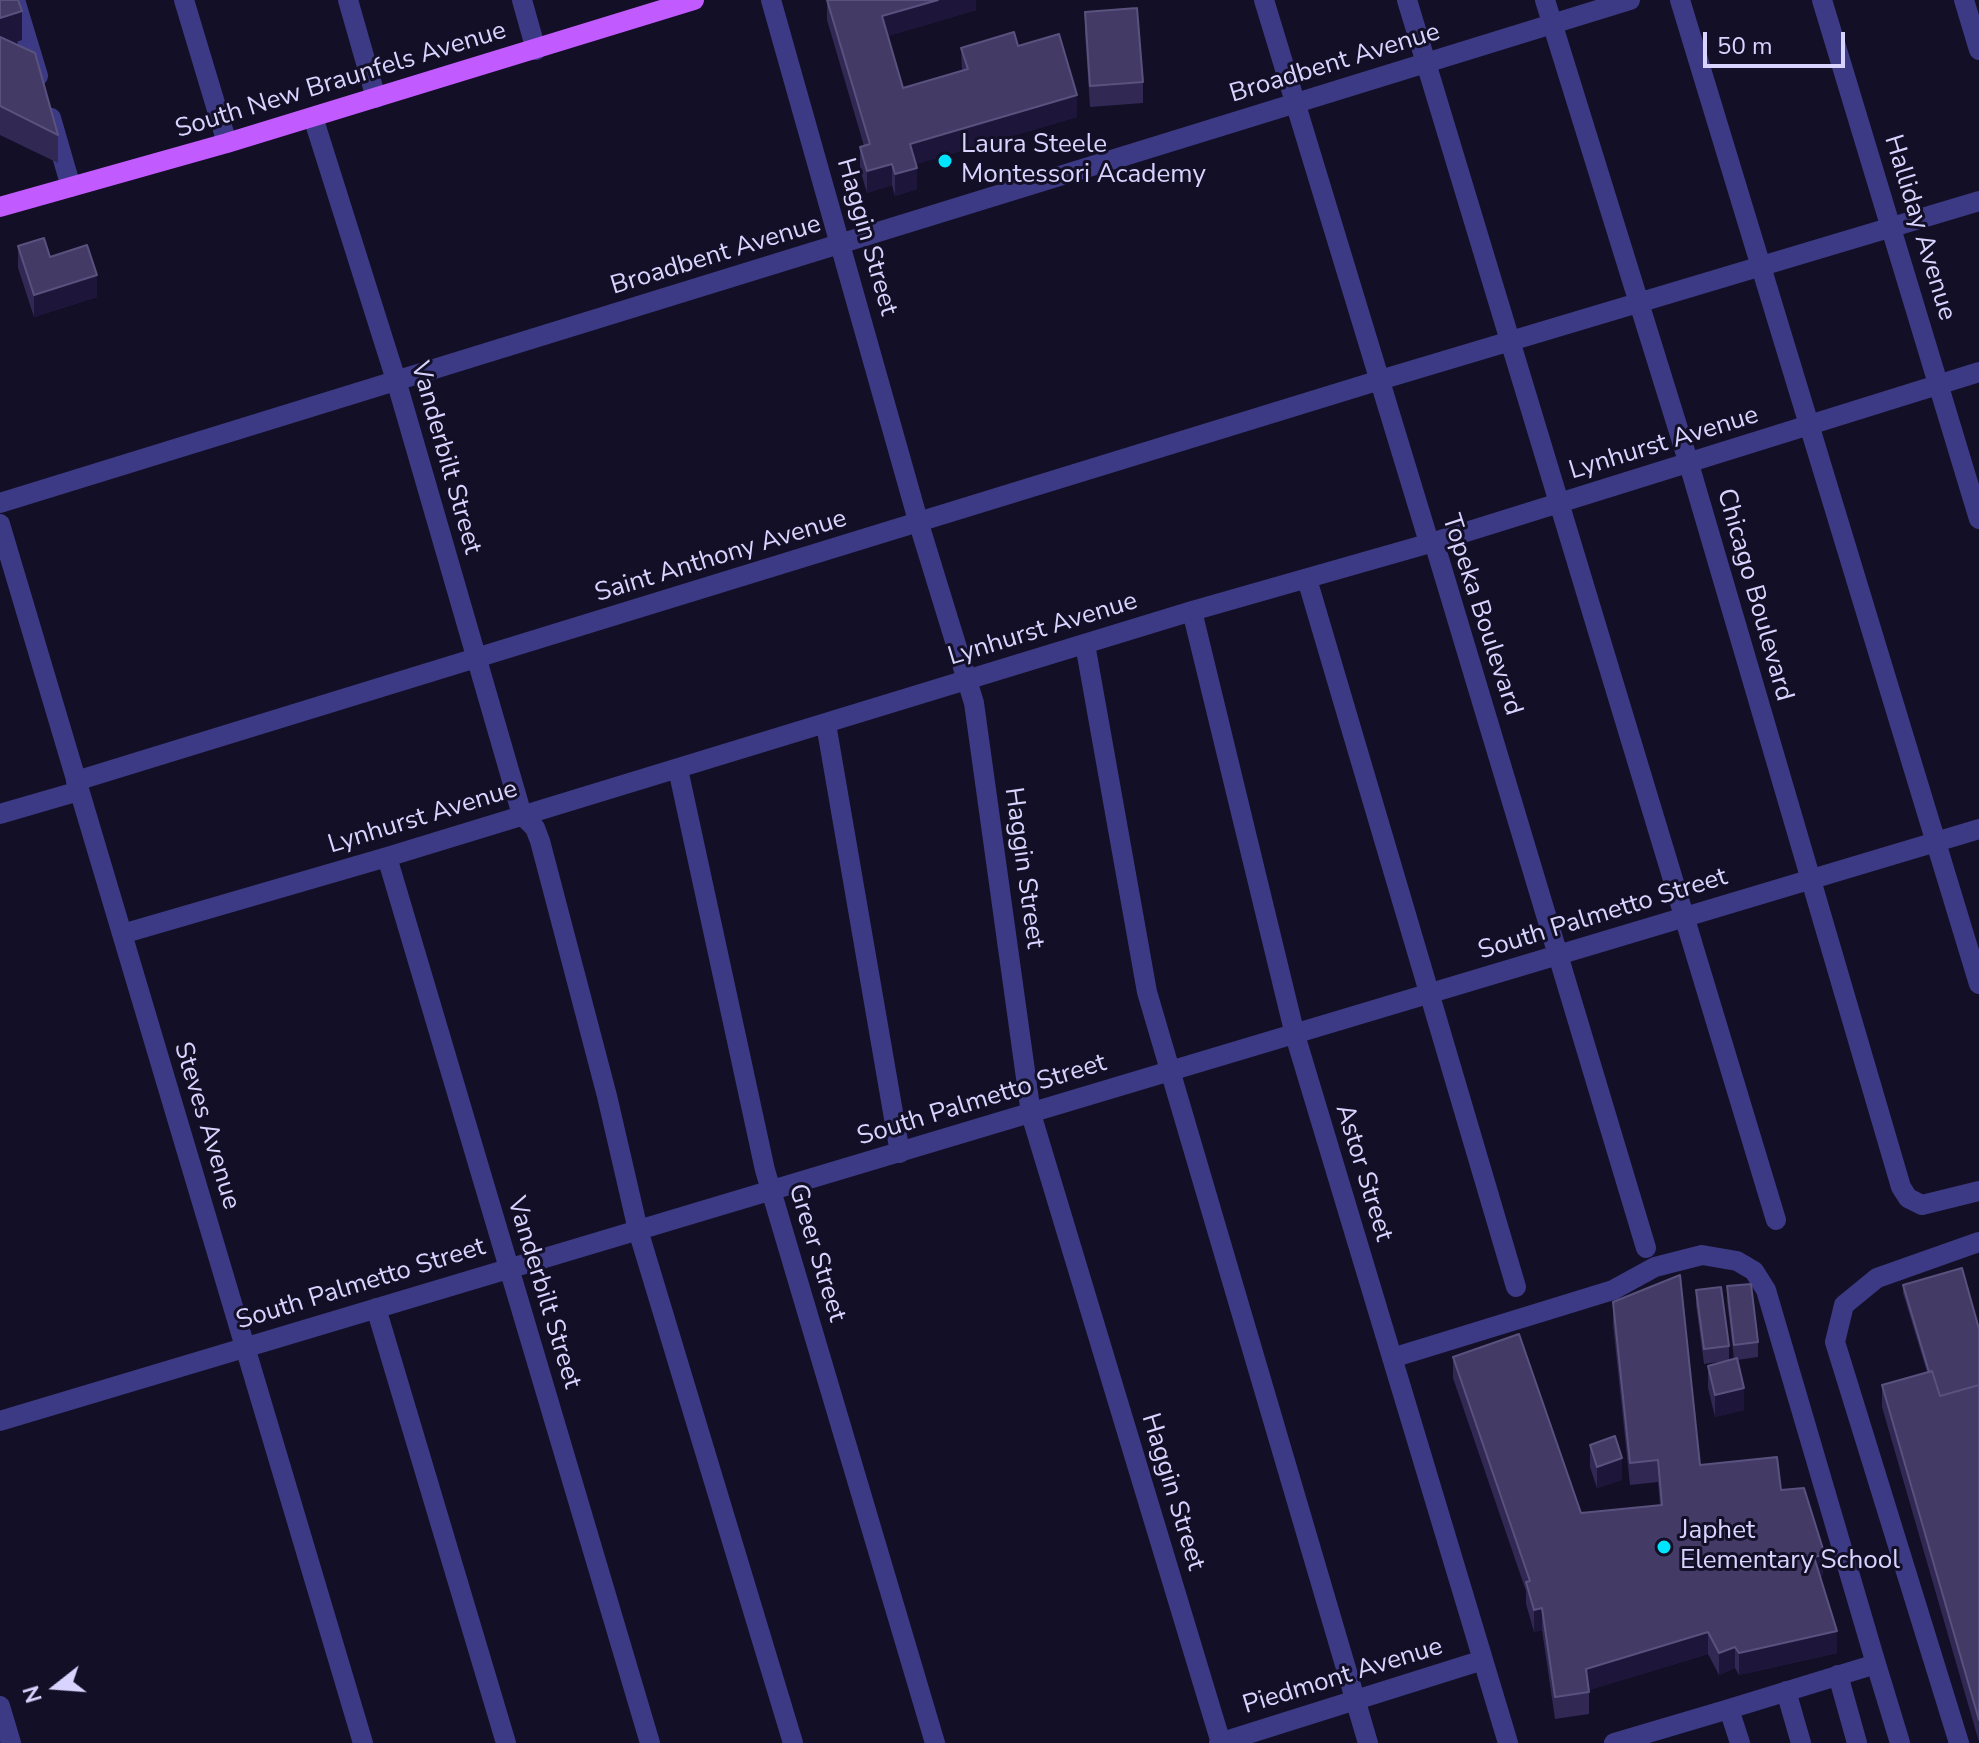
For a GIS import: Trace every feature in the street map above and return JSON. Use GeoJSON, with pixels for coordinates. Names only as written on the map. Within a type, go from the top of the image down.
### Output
{"type":"FeatureCollection","features":[{"type":"Feature","properties":{"kind":"main road","name":"South New Braunfels Avenue"},"geometry":{"type":"LineString","coordinates":[[0,207],[536,50],[645,7],[694,0]]}},
{"type":"Feature","properties":{"kind":"street"},"geometry":{"type":"LineString","coordinates":[[15,0],[71,187]]}},
{"type":"Feature","properties":{"kind":"street"},"geometry":{"type":"LineString","coordinates":[[184,0],[227,143]]}},
{"type":"Feature","properties":{"kind":"street"},"geometry":{"type":"LineString","coordinates":[[348,0],[376,98]]}},
{"type":"Feature","properties":{"kind":"street"},"geometry":{"type":"LineString","coordinates":[[522,0],[536,50]]}},
{"type":"Feature","properties":{"kind":"street","name":"Haggin Street"},"geometry":{"type":"LineString","coordinates":[[771,0],[919,524],[974,703],[1031,1114],[1220,1743]]}},
{"type":"Feature","properties":{"kind":"street","name":"Topeka Boulevard"},"geometry":{"type":"LineString","coordinates":[[1264,0],[1428,539],[1434,542],[1646,1248]]}},
{"type":"Feature","properties":{"kind":"street"},"geometry":{"type":"LineString","coordinates":[[1407,0],[1776,1220]]}},
{"type":"Feature","properties":{"kind":"street","name":"Chicago Boulevard"},"geometry":{"type":"LineString","coordinates":[[1545,0],[1689,464],[1901,1187],[1915,1202],[1933,1204],[1979,1191]]}},
{"type":"Feature","properties":{"kind":"street","name":"Broadbent Avenue"},"geometry":{"type":"LineString","coordinates":[[0,503],[1630,0]]}},
{"type":"Feature","properties":{"kind":"street"},"geometry":{"type":"LineString","coordinates":[[1680,0],[1979,984]]}},
{"type":"Feature","properties":{"kind":"street","name":"Halliday Avenue"},"geometry":{"type":"LineString","coordinates":[[1822,0],[1979,519]]}},
{"type":"Feature","properties":{"kind":"street"},"geometry":{"type":"LineString","coordinates":[[1964,0],[1979,50]]}},
{"type":"Feature","properties":{"kind":"street","name":"Vanderbilt Street"},"geometry":{"type":"LineString","coordinates":[[313,117],[396,380],[522,815],[535,828],[540,841],[607,1096],[638,1230],[793,1743]]}},
{"type":"Feature","properties":{"kind":"street","name":"Saint Anthony Avenue"},"geometry":{"type":"LineString","coordinates":[[0,814],[77,786],[476,659],[1380,380],[1979,201]]}},
{"type":"Feature","properties":{"kind":"street","name":"Lynhurst Avenue"},"geometry":{"type":"LineString","coordinates":[[122,934],[387,857],[1192,611],[1434,542],[1979,372]]}},
{"type":"Feature","properties":{"kind":"street","name":"Steves Avenue"},"geometry":{"type":"LineString","coordinates":[[0,524],[363,1743]]}},
{"type":"Feature","properties":{"kind":"street"},"geometry":{"type":"LineString","coordinates":[[1307,579],[1516,1287]]}},
{"type":"Feature","properties":{"kind":"street","name":"Astor Street"},"geometry":{"type":"LineString","coordinates":[[1192,611],[1295,1035],[1508,1743]]}},
{"type":"Feature","properties":{"kind":"street"},"geometry":{"type":"LineString","coordinates":[[1085,644],[1147,992],[1168,1073],[1368,1743]]}},
{"type":"Feature","properties":{"kind":"street"},"geometry":{"type":"LineString","coordinates":[[826,724],[900,1153]]}},
{"type":"Feature","properties":{"kind":"street","name":"Greer Street"},"geometry":{"type":"LineString","coordinates":[[678,769],[771,1192],[935,1743]]}},
{"type":"Feature","properties":{"kind":"street","name":"South Palmetto Street"},"geometry":{"type":"LineString","coordinates":[[0,1421],[1979,829]]}},
{"type":"Feature","properties":{"kind":"street","name":"Vanderbilt Street"},"geometry":{"type":"LineString","coordinates":[[387,857],[650,1743]]}},
{"type":"Feature","properties":{"kind":"street"},"geometry":{"type":"LineString","coordinates":[[1959,1743],[1835,1342],[1844,1305],[1877,1278],[1979,1242]]}},
{"type":"Feature","properties":{"kind":"street"},"geometry":{"type":"LineString","coordinates":[[1392,1358],[1613,1290],[1655,1267],[1702,1255],[1737,1261],[1754,1271],[1770,1304],[1817,1472],[1900,1743]]}},
{"type":"Feature","properties":{"kind":"street"},"geometry":{"type":"LineString","coordinates":[[376,1308],[506,1743]]}},
{"type":"Feature","properties":{"kind":"street","name":"Piedmont Avenue"},"geometry":{"type":"LineString","coordinates":[[1220,1743],[1483,1660]]}},
{"type":"Feature","properties":{"kind":"street"},"geometry":{"type":"LineString","coordinates":[[1614,1743],[1876,1664]]}},
{"type":"Feature","properties":{"kind":"street"},"geometry":{"type":"LineString","coordinates":[[1838,1675],[1857,1743]]}},
{"type":"Feature","properties":{"kind":"street"},"geometry":{"type":"LineString","coordinates":[[1786,1691],[1801,1743]]}},
{"type":"Feature","properties":{"kind":"street"},"geometry":{"type":"LineString","coordinates":[[0,1706],[11,1743]]}},
{"type":"Feature","properties":{"kind":"street"},"geometry":{"type":"LineString","coordinates":[[1729,1709],[1740,1743]]}},
{"type":"Feature","properties":{"kind":"building"},"geometry":{"type":"Polygon","coordinates":[[[0,0],[18,0],[22,11],[0,18],[0,0]]]}},
{"type":"Feature","properties":{"kind":"building"},"geometry":{"type":"Polygon","coordinates":[[[827,0],[938,0],[882,16],[903,88],[968,69],[961,48],[1014,32],[1018,46],[1059,34],[1077,95],[910,144],[917,168],[895,174],[892,164],[867,171],[860,147],[870,144],[827,0]]]}},
{"type":"Feature","properties":{"kind":"building"},"geometry":{"type":"Polygon","coordinates":[[[1137,8],[1143,82],[1090,86],[1085,12],[1137,8]]]}},
{"type":"Feature","properties":{"kind":"building"},"geometry":{"type":"Polygon","coordinates":[[[0,37],[35,53],[58,135],[0,106],[0,37]]]}},
{"type":"Feature","properties":{"kind":"building"},"geometry":{"type":"Polygon","coordinates":[[[44,238],[50,257],[87,245],[97,275],[34,295],[18,246],[44,238]]]}},
{"type":"Feature","properties":{"kind":"building"},"geometry":{"type":"Polygon","coordinates":[[[1962,1268],[1979,1329],[1979,1385],[1940,1396],[1932,1371],[1929,1372],[1903,1285],[1962,1268]]]}},
{"type":"Feature","properties":{"kind":"building"},"geometry":{"type":"Polygon","coordinates":[[[1680,1275],[1700,1465],[1777,1457],[1781,1490],[1804,1488],[1823,1549],[1822,1555],[1814,1557],[1837,1631],[1739,1653],[1735,1647],[1719,1653],[1708,1632],[1586,1669],[1589,1692],[1555,1697],[1542,1608],[1534,1610],[1526,1582],[1530,1581],[1453,1357],[1519,1334],[1581,1513],[1662,1505],[1658,1460],[1630,1463],[1613,1302],[1680,1275]]]}},
{"type":"Feature","properties":{"kind":"building"},"geometry":{"type":"Polygon","coordinates":[[[1751,1284],[1758,1342],[1734,1345],[1727,1286],[1751,1284]]]}},
{"type":"Feature","properties":{"kind":"building"},"geometry":{"type":"Polygon","coordinates":[[[1721,1287],[1729,1346],[1704,1349],[1696,1290],[1721,1287]]]}},
{"type":"Feature","properties":{"kind":"building"},"geometry":{"type":"Polygon","coordinates":[[[1737,1358],[1744,1388],[1715,1395],[1708,1366],[1737,1358]]]}},
{"type":"Feature","properties":{"kind":"building"},"geometry":{"type":"Polygon","coordinates":[[[1932,1371],[1940,1396],[1979,1385],[1979,1720],[1882,1385],[1932,1371]]]}},
{"type":"Feature","properties":{"kind":"building"},"geometry":{"type":"Polygon","coordinates":[[[1615,1436],[1622,1458],[1597,1467],[1590,1445],[1615,1436]]]}},
{"type":"Feature","properties":{"kind":"place","name":"Laura Steele Montessori Academy"},"geometry":{"type":"Point","coordinates":[945,161]}},
{"type":"Feature","properties":{"kind":"place","name":"Japhet Elementary School"},"geometry":{"type":"Point","coordinates":[1664,1547]}}]}
